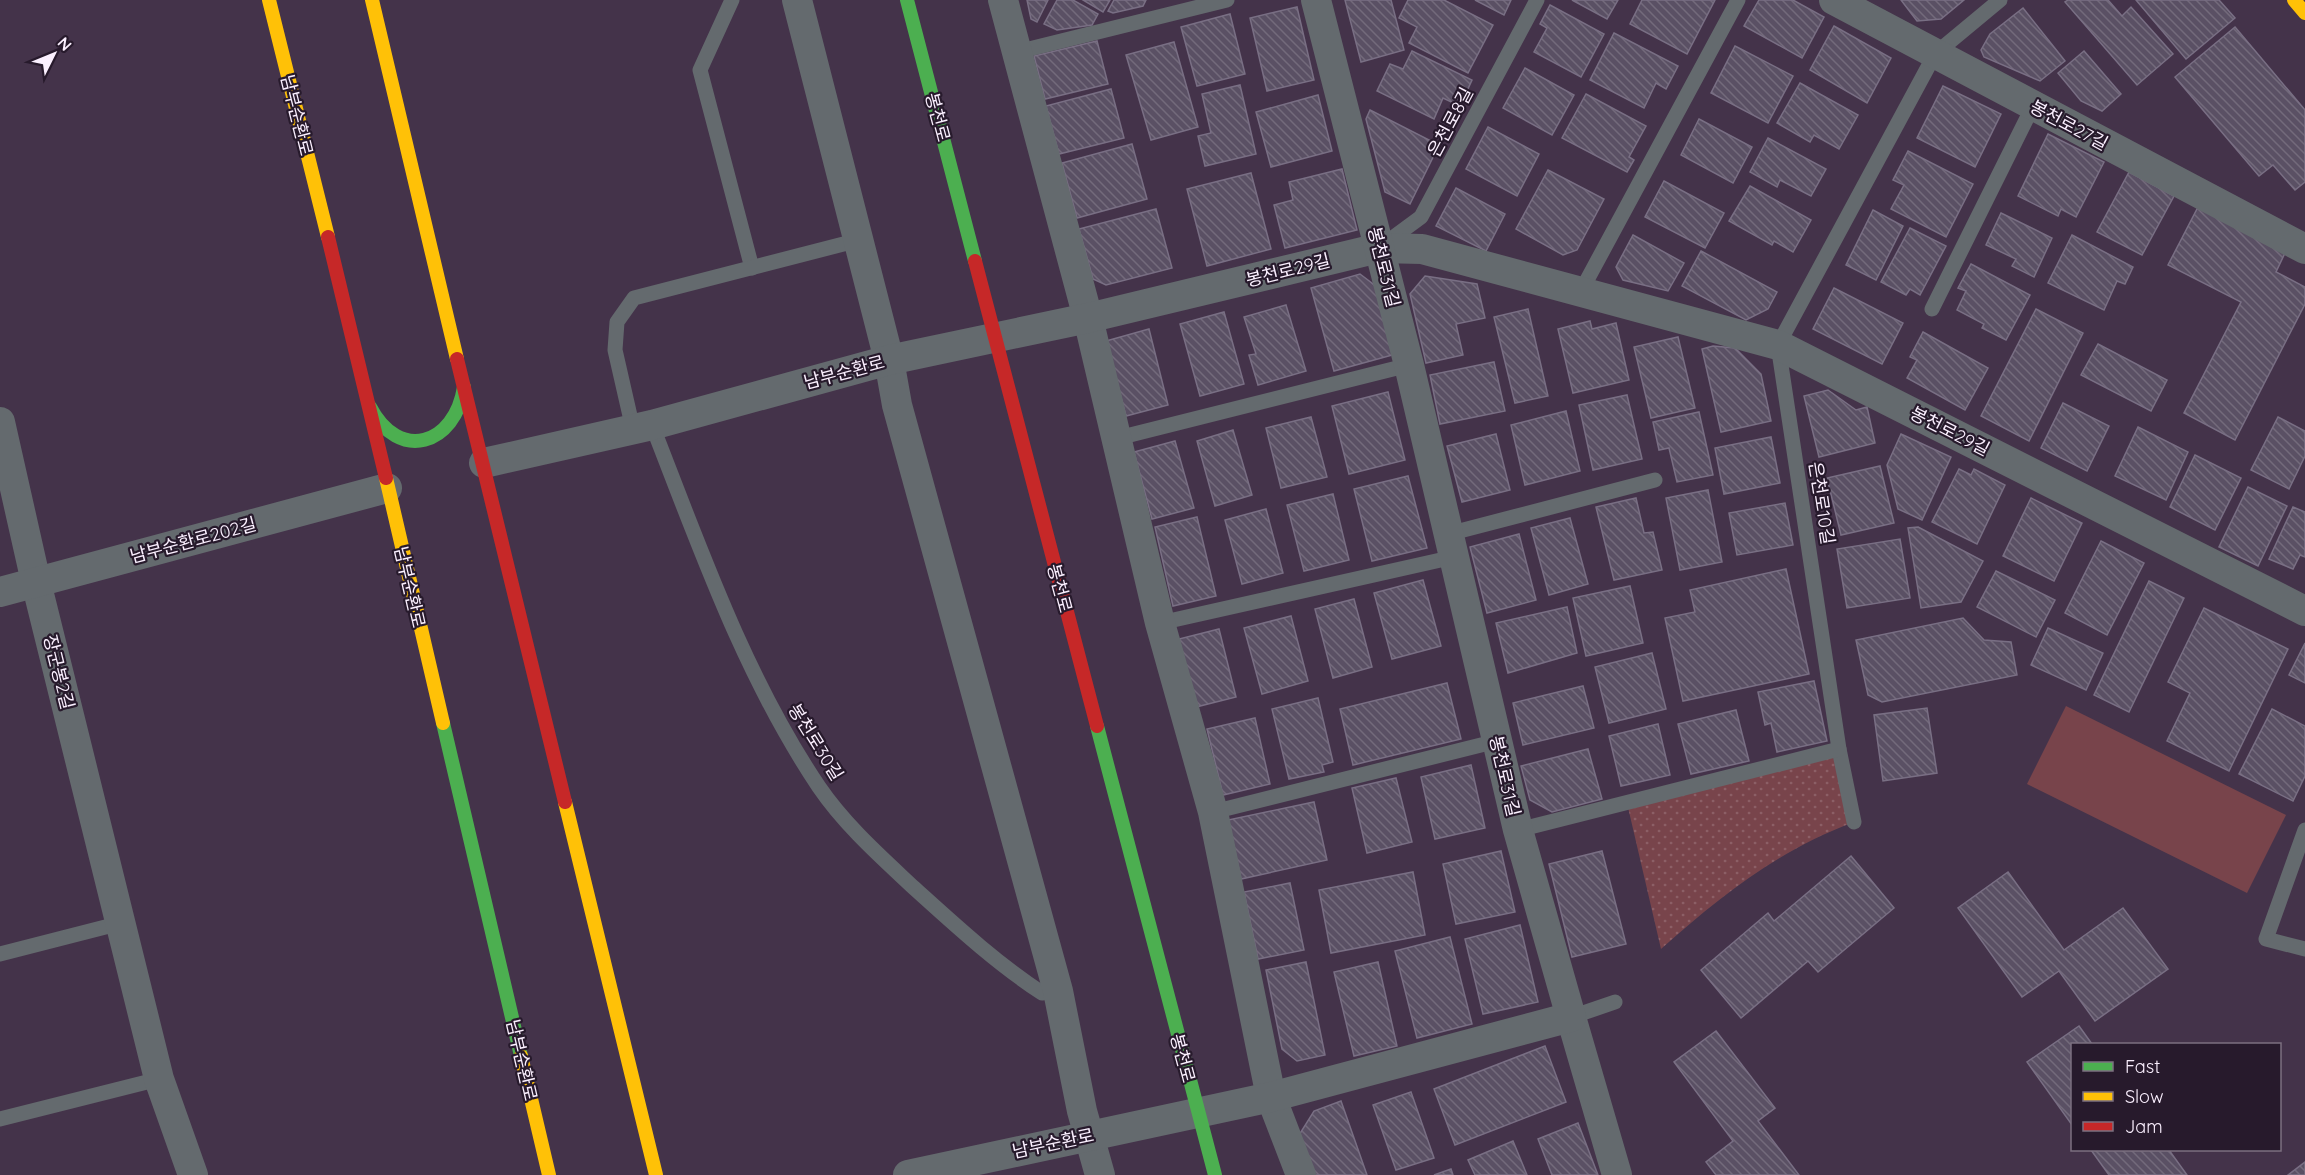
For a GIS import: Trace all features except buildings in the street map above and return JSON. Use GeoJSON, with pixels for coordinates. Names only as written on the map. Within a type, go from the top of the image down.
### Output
{"type":"FeatureCollection","features":[{"type":"Feature","properties":{"kind":"main road","name":"남부순환로"},"geometry":{"type":"LineString","coordinates":[[269,0],[368,400],[549,1175]]}},
{"type":"Feature","properties":{"kind":"main road"},"geometry":{"type":"LineString","coordinates":[[372,0],[657,1175]]}},
{"type":"Feature","properties":{"kind":"main road","name":"봉천로"},"geometry":{"type":"LineString","coordinates":[[907,0],[1215,1175]]}},
{"type":"Feature","properties":{"kind":"main road"},"geometry":{"type":"LineString","coordinates":[[2294,0],[2305,13]]}},
{"type":"Feature","properties":{"kind":"main road"},"geometry":{"type":"LineString","coordinates":[[368,400],[372,415],[394,436],[424,441],[439,436],[459,415],[464,400],[464,385]]}},
{"type":"Feature","properties":{"kind":"street"},"geometry":{"type":"LineString","coordinates":[[797,0],[889,360],[897,405],[1058,991],[1088,1135],[1100,1175]]}},
{"type":"Feature","properties":{"kind":"street"},"geometry":{"type":"LineString","coordinates":[[1003,0],[1088,318],[1160,623],[1213,812],[1272,1097],[1301,1175]]}},
{"type":"Feature","properties":{"kind":"street","name":"봉천로31길"},"geometry":{"type":"LineString","coordinates":[[1316,0],[1409,365],[1518,830],[1617,1175]]}},
{"type":"Feature","properties":{"kind":"street","name":"봉천로27길"},"geometry":{"type":"LineString","coordinates":[[1834,0],[2305,249]]}},
{"type":"Feature","properties":{"kind":"street","name":"봉천로29길"},"geometry":{"type":"LineString","coordinates":[[995,337],[1088,318],[1379,248],[1422,249],[1778,345],[2305,611]]}},
{"type":"Feature","properties":{"kind":"street","name":"남부순환로"},"geometry":{"type":"LineString","coordinates":[[484,463],[642,427],[889,360],[995,337]]}},
{"type":"Feature","properties":{"kind":"street","name":"장군봉2길"},"geometry":{"type":"LineString","coordinates":[[0,422],[36,582],[159,1079],[193,1175]]}},
{"type":"Feature","properties":{"kind":"street","name":"남부순환로202길"},"geometry":{"type":"LineString","coordinates":[[0,592],[387,488]]}},
{"type":"Feature","properties":{"kind":"street"},"geometry":{"type":"LineString","coordinates":[[1197,1113],[1272,1097],[1571,1017]]}},
{"type":"Feature","properties":{"kind":"street","name":"남부순환로"},"geometry":{"type":"LineString","coordinates":[[908,1175],[1197,1113]]}},
{"type":"Feature","properties":{"kind":"lane"},"geometry":{"type":"LineString","coordinates":[[732,0],[700,70],[752,268]]}},
{"type":"Feature","properties":{"kind":"lane"},"geometry":{"type":"LineString","coordinates":[[1017,52],[1227,0]]}},
{"type":"Feature","properties":{"kind":"lane","name":"은천로8길"},"geometry":{"type":"LineString","coordinates":[[1379,248],[1421,217],[1537,0]]}},
{"type":"Feature","properties":{"kind":"lane"},"geometry":{"type":"LineString","coordinates":[[1580,293],[1738,0]]}},
{"type":"Feature","properties":{"kind":"lane"},"geometry":{"type":"LineString","coordinates":[[1778,345],[1935,54],[2000,0]]}},
{"type":"Feature","properties":{"kind":"lane"},"geometry":{"type":"LineString","coordinates":[[1932,309],[2033,106]]}},
{"type":"Feature","properties":{"kind":"lane","name":"봉천로30길"},"geometry":{"type":"LineString","coordinates":[[859,240],[634,298],[617,322],[615,350],[642,427],[718,593],[776,715],[820,789],[851,828],[946,917],[1034,988],[1042,993],[1058,991]]}},
{"type":"Feature","properties":{"kind":"lane","name":"은천로10길"},"geometry":{"type":"LineString","coordinates":[[1778,345],[1839,749],[1854,822]]}},
{"type":"Feature","properties":{"kind":"lane"},"geometry":{"type":"LineString","coordinates":[[1118,438],[1409,365]]}},
{"type":"Feature","properties":{"kind":"lane"},"geometry":{"type":"LineString","coordinates":[[1160,623],[1451,546],[1655,480]]}},
{"type":"Feature","properties":{"kind":"lane"},"geometry":{"type":"LineString","coordinates":[[1213,812],[1497,741]]}},
{"type":"Feature","properties":{"kind":"lane"},"geometry":{"type":"LineString","coordinates":[[1518,830],[1839,749]]}},
{"type":"Feature","properties":{"kind":"lane"},"geometry":{"type":"LineString","coordinates":[[2305,830],[2266,939],[2305,949]]}},
{"type":"Feature","properties":{"kind":"lane"},"geometry":{"type":"LineString","coordinates":[[0,954],[121,922]]}},
{"type":"Feature","properties":{"kind":"lane"},"geometry":{"type":"LineString","coordinates":[[1571,1017],[1615,1002]]}},
{"type":"Feature","properties":{"kind":"lane"},"geometry":{"type":"LineString","coordinates":[[0,1119],[159,1079]]}},
{"type":"Feature","properties":{"kind":"shaded area"},"geometry":{"type":"Polygon","coordinates":[[[2066,706],[2286,815],[2247,893],[2027,784],[2066,706]]]}},
{"type":"Feature","properties":{"kind":"shaded area"},"geometry":{"type":"Polygon","coordinates":[[[1839,749],[1854,822],[1800,846],[1752,876],[1706,910],[1661,949],[1627,803],[1839,749]]]}},
{"type":"Feature","properties":{"kind":"traffic: fast"},"geometry":{"type":"LineString","coordinates":[[907,0],[975,261]]}},
{"type":"Feature","properties":{"kind":"traffic: fast"},"geometry":{"type":"LineString","coordinates":[[370,407],[382,425],[396,436],[410,441],[424,440],[438,434],[450,422],[459,407],[464,387]]}},
{"type":"Feature","properties":{"kind":"traffic: fast"},"geometry":{"type":"LineString","coordinates":[[443,723],[521,1056]]}},
{"type":"Feature","properties":{"kind":"traffic: fast"},"geometry":{"type":"LineString","coordinates":[[1097,726],[1215,1175]]}},
{"type":"Feature","properties":{"kind":"traffic: slow"},"geometry":{"type":"LineString","coordinates":[[269,0],[328,237]]}},
{"type":"Feature","properties":{"kind":"traffic: slow"},"geometry":{"type":"LineString","coordinates":[[372,0],[457,359]]}},
{"type":"Feature","properties":{"kind":"traffic: slow"},"geometry":{"type":"LineString","coordinates":[[2294,0],[2305,13]]}},
{"type":"Feature","properties":{"kind":"traffic: slow"},"geometry":{"type":"LineString","coordinates":[[386,478],[443,723]]}},
{"type":"Feature","properties":{"kind":"traffic: slow"},"geometry":{"type":"LineString","coordinates":[[565,802],[656,1175]]}},
{"type":"Feature","properties":{"kind":"traffic: slow"},"geometry":{"type":"LineString","coordinates":[[521,1056],[549,1175]]}},
{"type":"Feature","properties":{"kind":"traffic: jam"},"geometry":{"type":"LineString","coordinates":[[328,237],[386,478]]}},
{"type":"Feature","properties":{"kind":"traffic: jam"},"geometry":{"type":"LineString","coordinates":[[975,261],[1097,726]]}},
{"type":"Feature","properties":{"kind":"traffic: jam"},"geometry":{"type":"LineString","coordinates":[[457,359],[565,802]]}}]}
